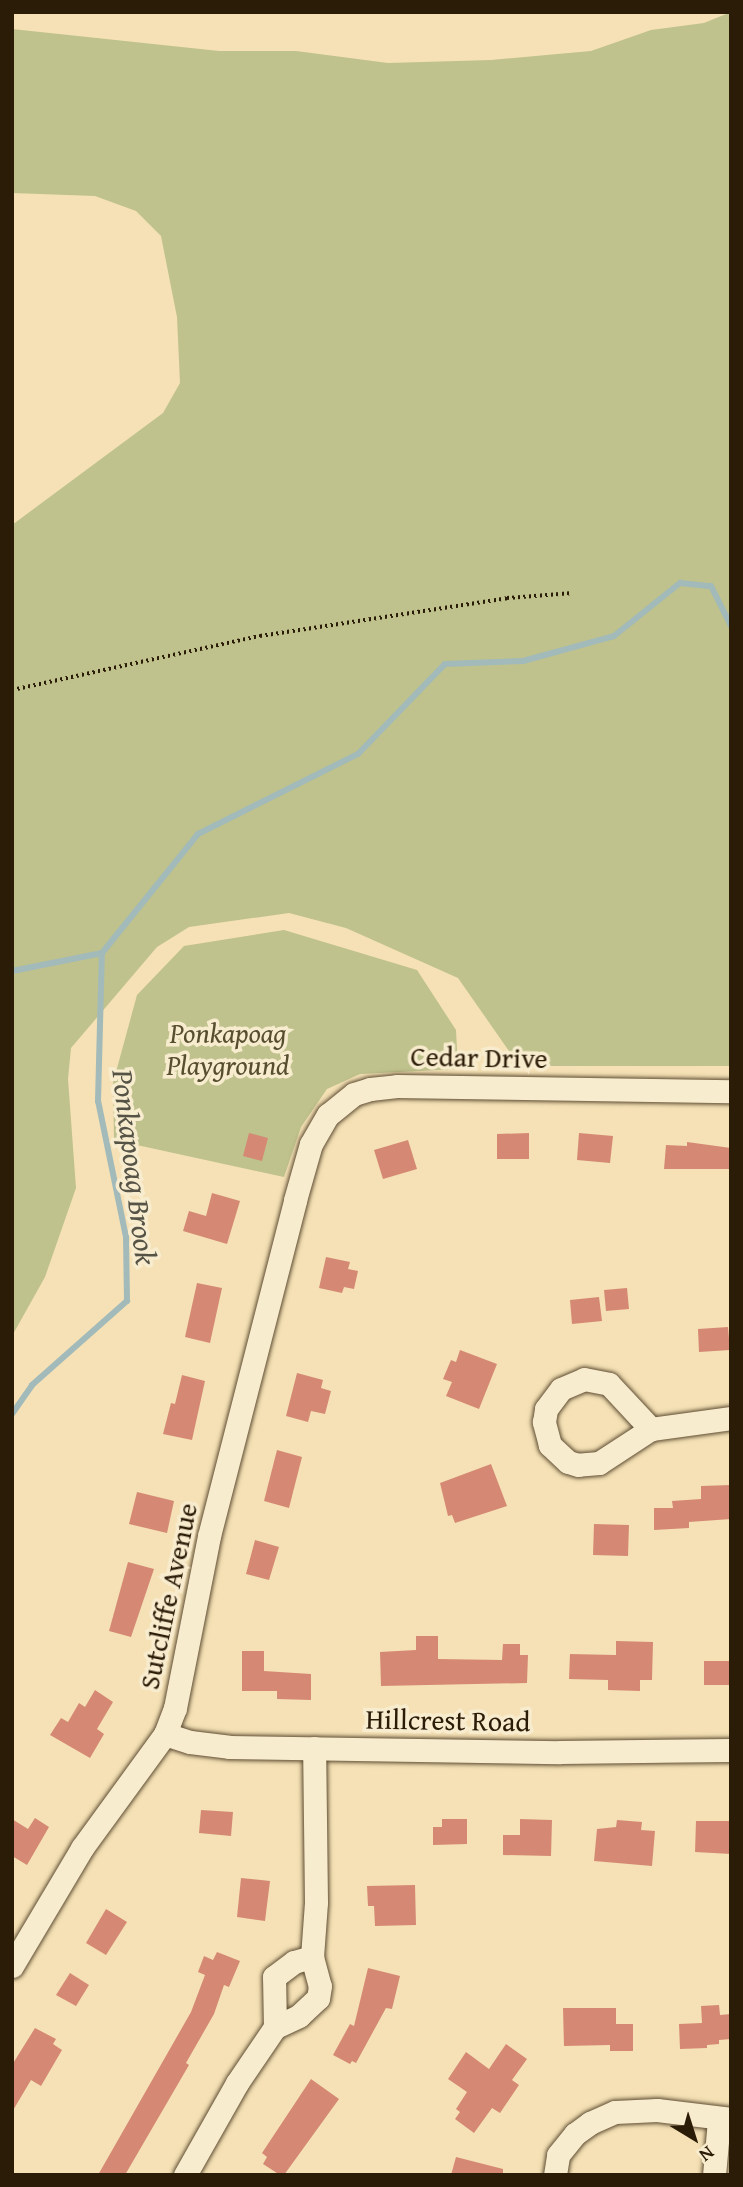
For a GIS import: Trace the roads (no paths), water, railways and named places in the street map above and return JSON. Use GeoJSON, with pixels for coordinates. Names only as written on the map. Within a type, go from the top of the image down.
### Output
{"type":"FeatureCollection","features":[{"type":"Feature","properties":{"kind":"street","name":"Cedar Drive"},"geometry":{"type":"LineString","coordinates":[[295,1200],[311,1144],[319,1128],[339,1103],[370,1089],[397,1086],[731,1091]]}},
{"type":"Feature","properties":{"kind":"street","name":"Sutcliffe Avenue"},"geometry":{"type":"LineString","coordinates":[[12,1966],[82,1848],[165,1734],[175,1708],[209,1536],[295,1200]]}},
{"type":"Feature","properties":{"kind":"street"},"geometry":{"type":"LineString","coordinates":[[651,1429],[620,1392],[597,1380],[572,1382],[561,1389],[552,1398],[544,1422],[550,1445],[568,1462],[578,1465],[599,1463],[610,1458],[651,1429],[731,1418]]}},
{"type":"Feature","properties":{"kind":"street","name":"Hillcrest Road"},"geometry":{"type":"LineString","coordinates":[[165,1734],[190,1742],[229,1747],[546,1752],[731,1750]]}},
{"type":"Feature","properties":{"kind":"street"},"geometry":{"type":"LineString","coordinates":[[185,2175],[237,2083],[275,2027],[299,2016],[318,1998],[320,1986],[312,1957],[316,1902],[314,1748]]}},
{"type":"Feature","properties":{"kind":"street"},"geometry":{"type":"LineString","coordinates":[[275,2027],[274,1978],[282,1968],[312,1957]]}},
{"type":"Feature","properties":{"kind":"street"},"geometry":{"type":"LineString","coordinates":[[555,2175],[558,2155],[575,2134],[590,2123],[615,2112],[657,2110],[725,2120],[709,2170]]}},
{"type":"Feature","properties":{"kind":"waterway","name":"Ponkapoag Brook"},"geometry":{"type":"LineString","coordinates":[[12,1414],[32,1385],[127,1301],[126,1237],[98,1101],[102,953],[198,834],[358,754],[445,664],[523,661],[614,636],[680,583],[711,586],[731,626]]}},
{"type":"Feature","properties":{"kind":"waterway"},"geometry":{"type":"LineString","coordinates":[[12,971],[102,953]]}},
{"type":"Feature","properties":{"kind":"park label","name":"Ponkapoag Playground"},"geometry":{"type":"Point","coordinates":[228,1049]}}]}
